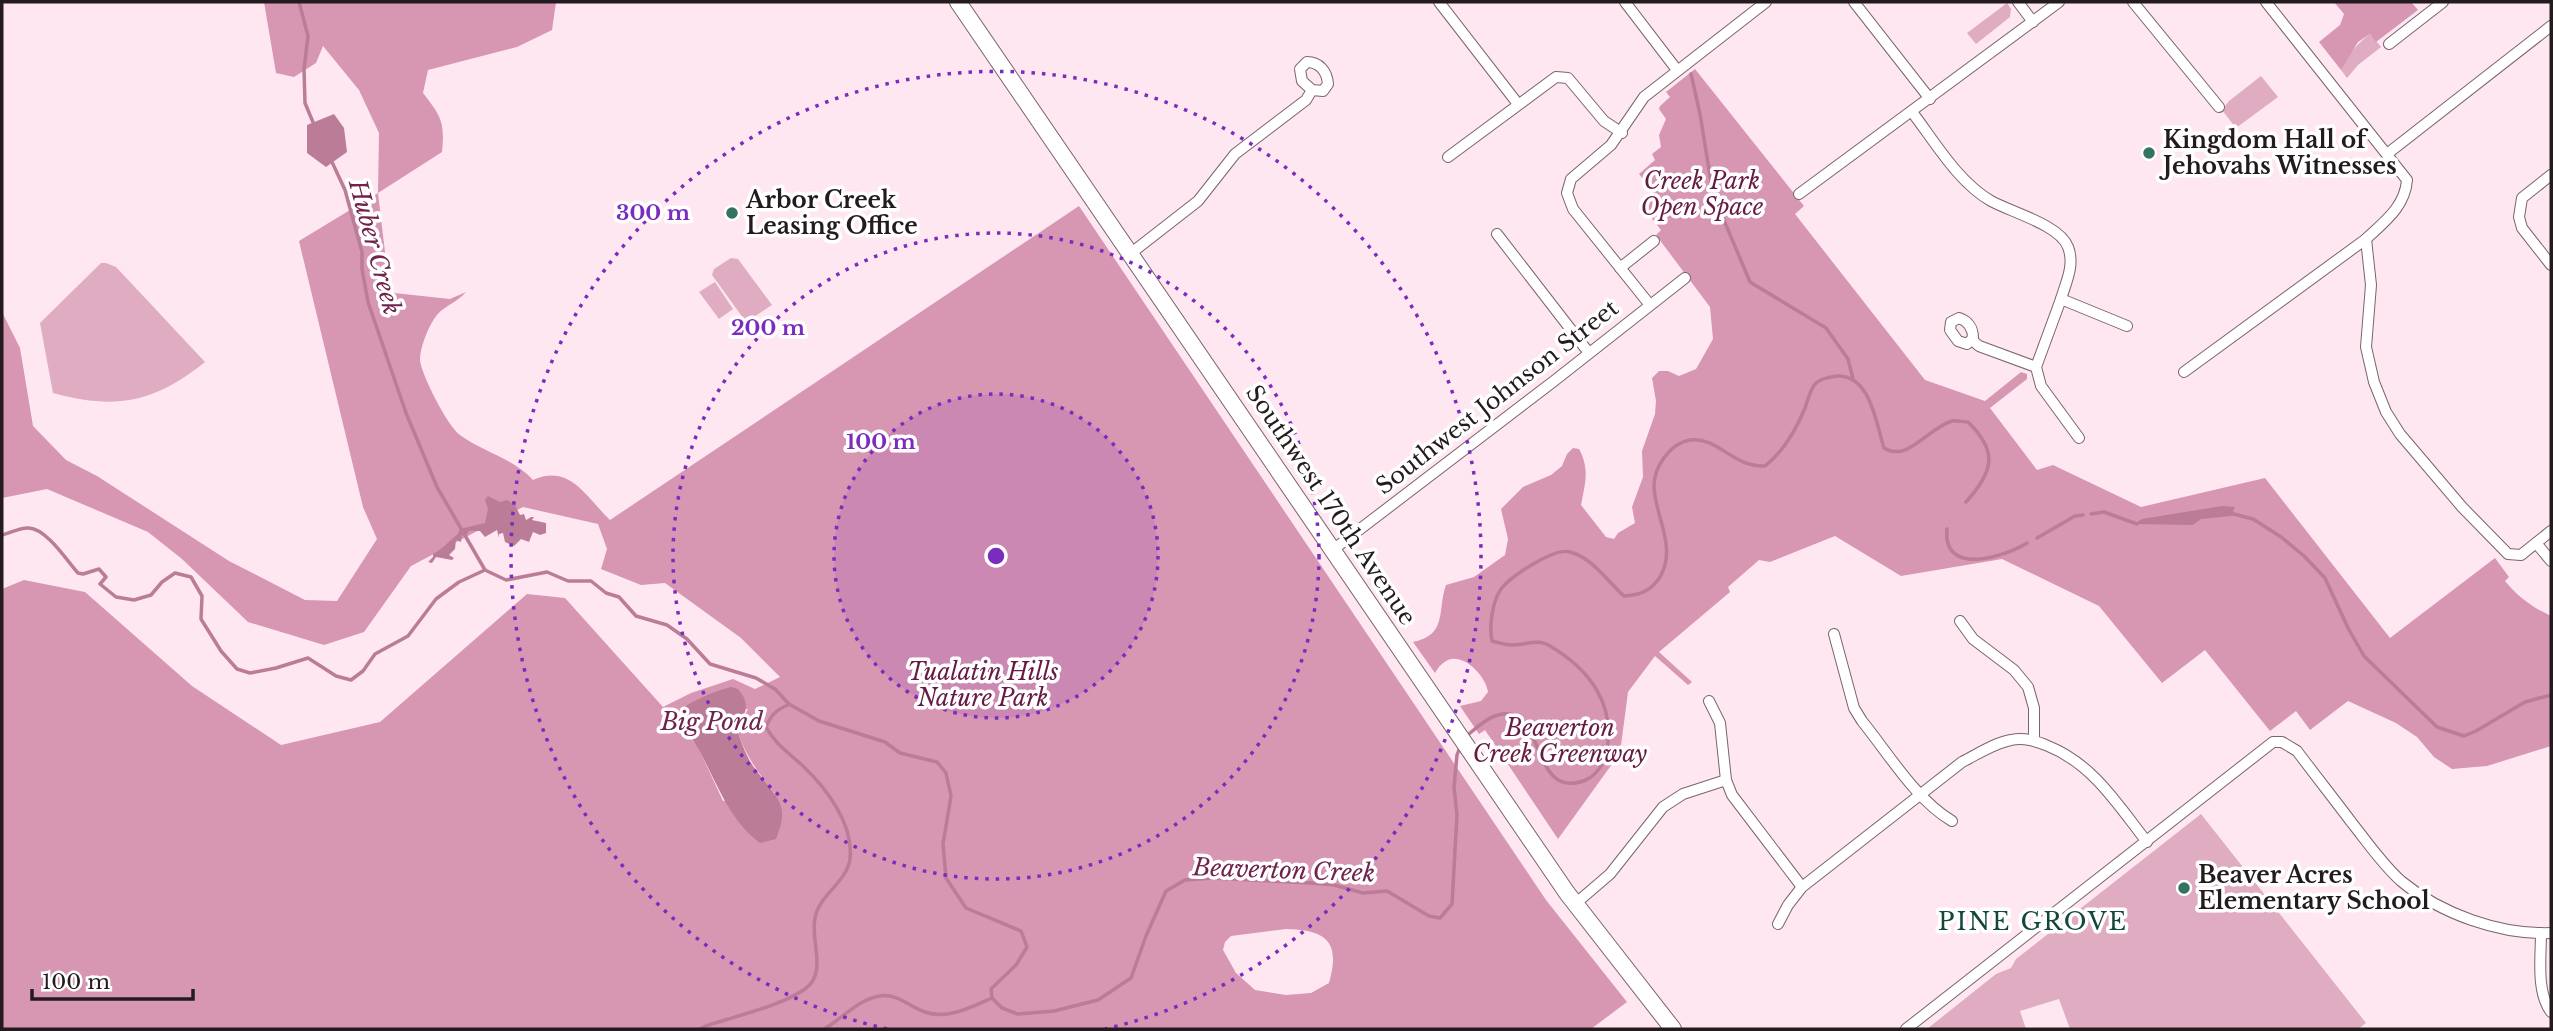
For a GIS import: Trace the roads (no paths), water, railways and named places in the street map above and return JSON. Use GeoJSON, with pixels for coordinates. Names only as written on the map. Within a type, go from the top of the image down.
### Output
{"type":"FeatureCollection","features":[{"type":"Feature","properties":{"kind":"main road","name":"Southwest 170th Avenue"},"geometry":{"type":"LineString","coordinates":[[958,2],[1575,904],[1673,1029]]}},
{"type":"Feature","properties":{"kind":"street"},"geometry":{"type":"LineString","coordinates":[[1439,2],[1518,104]]}},
{"type":"Feature","properties":{"kind":"street"},"geometry":{"type":"LineString","coordinates":[[1625,2],[1677,70]]}},
{"type":"Feature","properties":{"kind":"street"},"geometry":{"type":"LineString","coordinates":[[1650,305],[1573,209],[1567,193],[1571,179],[1622,133],[1644,97],[1766,2]]}},
{"type":"Feature","properties":{"kind":"street"},"geometry":{"type":"LineString","coordinates":[[1854,2],[1930,99]]}},
{"type":"Feature","properties":{"kind":"street"},"geometry":{"type":"LineString","coordinates":[[2018,2],[2032,22]]}},
{"type":"Feature","properties":{"kind":"street"},"geometry":{"type":"LineString","coordinates":[[1799,194],[2059,2]]}},
{"type":"Feature","properties":{"kind":"street"},"geometry":{"type":"LineString","coordinates":[[2133,2],[2219,107]]}},
{"type":"Feature","properties":{"kind":"street"},"geometry":{"type":"LineString","coordinates":[[2184,372],[2366,239],[2389,218],[2406,192],[2406,180],[2387,154],[2266,2]]}},
{"type":"Feature","properties":{"kind":"street"},"geometry":{"type":"LineString","coordinates":[[2389,44],[2444,2]]}},
{"type":"Feature","properties":{"kind":"street"},"geometry":{"type":"LineString","coordinates":[[2387,154],[2551,26]]}},
{"type":"Feature","properties":{"kind":"street"},"geometry":{"type":"LineString","coordinates":[[1448,157],[1550,79],[1563,76],[1572,81],[1604,121],[1622,133]]}},
{"type":"Feature","properties":{"kind":"street"},"geometry":{"type":"LineString","coordinates":[[1130,254],[1198,201],[1235,154],[1306,100],[1311,90]]}},
{"type":"Feature","properties":{"kind":"street"},"geometry":{"type":"LineString","coordinates":[[1912,112],[1972,188],[1988,200],[2057,232],[2068,245],[2072,263],[2036,368],[2041,386],[2079,438]]}},
{"type":"Feature","properties":{"kind":"street"},"geometry":{"type":"LineString","coordinates":[[2551,175],[2522,198],[2519,217],[2522,228],[2551,265]]}},
{"type":"Feature","properties":{"kind":"street"},"geometry":{"type":"LineString","coordinates":[[1497,234],[1589,353]]}},
{"type":"Feature","properties":{"kind":"street"},"geometry":{"type":"LineString","coordinates":[[2366,239],[2371,285],[2366,347],[2374,382],[2386,412],[2400,434],[2462,507],[2503,550],[2515,556],[2521,555],[2551,531]]}},
{"type":"Feature","properties":{"kind":"street"},"geometry":{"type":"LineString","coordinates":[[1620,268],[1654,241]]}},
{"type":"Feature","properties":{"kind":"street","name":"Southwest Johnson Street"},"geometry":{"type":"LineString","coordinates":[[1334,549],[1685,278]]}},
{"type":"Feature","properties":{"kind":"street"},"geometry":{"type":"LineString","coordinates":[[2061,299],[2127,326]]}},
{"type":"Feature","properties":{"kind":"street"},"geometry":{"type":"LineString","coordinates":[[1972,340],[1979,346],[2036,368]]}},
{"type":"Feature","properties":{"kind":"street"},"geometry":{"type":"LineString","coordinates":[[2536,543],[2551,561]]}},
{"type":"Feature","properties":{"kind":"street"},"geometry":{"type":"LineString","coordinates":[[1960,621],[1973,639],[2014,670],[2028,687],[2034,708],[2034,740]]}},
{"type":"Feature","properties":{"kind":"street"},"geometry":{"type":"LineString","coordinates":[[1834,634],[1854,708],[1921,795],[1937,812],[1952,821]]}},
{"type":"Feature","properties":{"kind":"street"},"geometry":{"type":"LineString","coordinates":[[1709,701],[1720,723],[1726,780],[1746,814],[1802,887]]}},
{"type":"Feature","properties":{"kind":"street"},"geometry":{"type":"LineString","coordinates":[[1778,923],[1802,887],[1962,762],[1988,748],[2012,740],[2034,740],[2080,762],[2101,782],[2147,842]]}},
{"type":"Feature","properties":{"kind":"street"},"geometry":{"type":"LineString","coordinates":[[1906,1029],[2273,742],[2282,742],[2297,751],[2377,856],[2402,881],[2443,907],[2474,920],[2511,930],[2546,933],[2543,986],[2551,1012]]}},
{"type":"Feature","properties":{"kind":"street"},"geometry":{"type":"LineString","coordinates":[[1575,904],[1611,874],[1663,807],[1683,794],[1726,780]]}},
{"type":"Feature","properties":{"kind":"water"},"geometry":{"type":"Polygon","coordinates":[[[334,114],[344,128],[347,152],[326,167],[307,153],[307,125],[334,114]]]}},
{"type":"Feature","properties":{"kind":"water"},"geometry":{"type":"Polygon","coordinates":[[[488,496],[500,502],[507,500],[515,505],[526,520],[534,517],[532,520],[546,523],[546,533],[540,535],[533,532],[529,542],[521,539],[514,546],[505,542],[503,533],[499,534],[499,538],[497,530],[485,537],[480,531],[469,531],[466,536],[462,535],[461,542],[456,540],[455,549],[449,555],[454,558],[452,560],[436,557],[432,563],[428,562],[460,529],[485,523],[488,509],[485,500],[488,496]]]}},
{"type":"Feature","properties":{"kind":"water"},"geometry":{"type":"Polygon","coordinates":[[[2222,506],[2235,507],[2231,516],[2201,519],[2193,525],[2134,524],[2142,519],[2222,506]]]}},
{"type":"Feature","properties":{"kind":"water","name":"Big Pond"},"geometry":{"type":"Polygon","coordinates":[[[731,687],[738,689],[745,699],[745,713],[737,729],[745,750],[782,810],[776,839],[760,843],[749,834],[732,812],[696,745],[671,715],[700,698],[731,687]]]}},
{"type":"Feature","properties":{"kind":"waterway","name":"Huber Creek"},"geometry":{"type":"LineString","coordinates":[[299,2],[308,36],[304,69],[305,103],[315,127]]}},
{"type":"Feature","properties":{"kind":"waterway"},"geometry":{"type":"LineString","coordinates":[[1691,74],[1713,194],[1750,282],[1826,328],[1848,359],[1853,379]]}},
{"type":"Feature","properties":{"kind":"waterway","name":"Huber Creek"},"geometry":{"type":"LineString","coordinates":[[332,162],[345,190],[362,252],[368,302],[406,413],[437,487],[485,570]]}},
{"type":"Feature","properties":{"kind":"waterway","name":"Beaverton Creek"},"geometry":{"type":"LineString","coordinates":[[1465,737],[1495,716],[1512,714],[1523,721],[1532,734],[1545,765],[1554,777],[1567,783],[1586,780],[1600,768],[1606,755],[1608,733],[1607,717],[1596,689],[1576,665],[1545,644],[1536,642],[1511,645],[1492,641],[1493,607],[1501,589],[1514,577],[1544,558],[1563,552],[1586,559],[1624,596],[1640,593],[1653,586],[1665,566],[1667,555],[1654,480],[1664,458],[1683,442],[1700,440],[1744,462],[1765,466],[1784,447],[1816,383],[1837,376],[1848,378],[1858,383],[1865,392],[1875,414],[1884,448],[1902,451],[1943,424],[1952,421],[1968,422],[1985,443],[1989,462],[1982,481],[1966,502]]}},
{"type":"Feature","properties":{"kind":"waterway","name":"Beaverton Creek"},"geometry":{"type":"LineString","coordinates":[[2091,514],[2104,512],[2137,524]]}},
{"type":"Feature","properties":{"kind":"waterway","name":"Beaverton Creek"},"geometry":{"type":"LineString","coordinates":[[2230,513],[2253,519],[2304,556],[2325,578],[2364,656],[2437,727],[2464,736],[2525,702],[2551,695]]}},
{"type":"Feature","properties":{"kind":"waterway","name":"Beaverton Creek"},"geometry":{"type":"LineString","coordinates":[[2037,538],[2075,516],[2083,515]]}},
{"type":"Feature","properties":{"kind":"waterway","name":"Beaverton Creek"},"geometry":{"type":"LineString","coordinates":[[2,535],[23,528],[36,530],[50,540],[78,573],[99,569],[106,577],[100,584],[116,597],[134,600],[151,595],[162,582],[175,573],[191,577],[202,596],[201,619],[221,651],[237,669],[250,673],[308,658],[336,676],[351,680],[363,671],[375,654],[408,636],[436,599],[459,582],[485,570]]}},
{"type":"Feature","properties":{"kind":"waterway","name":"Beaverton Creek"},"geometry":{"type":"LineString","coordinates":[[1947,529],[1948,544],[1954,553],[1964,558],[1991,557],[2027,543]]}},
{"type":"Feature","properties":{"kind":"waterway","name":"Beaverton Creek"},"geometry":{"type":"LineString","coordinates":[[485,570],[506,580],[547,572],[568,581],[591,581],[606,593],[619,597],[636,616],[667,625],[687,639],[710,664],[756,678],[775,689],[789,704],[819,721],[885,742],[900,753],[937,762],[946,773],[951,796],[943,844],[946,878],[966,908],[1021,931],[1027,947],[1016,965],[991,989],[992,998],[1002,1008],[1018,1014],[1054,1011],[1098,1000],[1131,978],[1166,891],[1185,880],[1213,878],[1311,883],[1334,885],[1363,893],[1387,891],[1429,916],[1440,918],[1452,904],[1457,815],[1454,787],[1460,747]]}},
{"type":"Feature","properties":{"kind":"waterway"},"geometry":{"type":"LineString","coordinates":[[700,1029],[777,1003],[805,989],[812,982],[817,966],[815,918],[822,902],[848,867],[848,833],[837,808],[821,785],[778,743],[766,727],[774,713],[788,705]]}},
{"type":"Feature","properties":{"kind":"waterway"},"geometry":{"type":"LineString","coordinates":[[824,1029],[857,1005],[880,996],[892,997],[934,1014],[959,1011],[992,998]]}},
{"type":"Feature","properties":{"kind":"place","name":"Kingdom Hall of Jehovahs Witnesses"},"geometry":{"type":"Point","coordinates":[2149,153]}},
{"type":"Feature","properties":{"kind":"place","name":"Arbor Creek Leasing Office"},"geometry":{"type":"Point","coordinates":[732,213]}},
{"type":"Feature","properties":{"kind":"place","name":"Beaver Acres Elementary School"},"geometry":{"type":"Point","coordinates":[2184,888]}},
{"type":"Feature","properties":{"kind":"district","name":"PINE GROVE"},"geometry":{"type":"Point","coordinates":[2033,921]}},
{"type":"Feature","properties":{"kind":"park label","name":"Creek Park Open Space"},"geometry":{"type":"Point","coordinates":[1702,194]}},
{"type":"Feature","properties":{"kind":"park label","name":"Tualatin Hills Nature Park"},"geometry":{"type":"Point","coordinates":[983,685]}},
{"type":"Feature","properties":{"kind":"park label","name":"Beaverton Creek Greenway"},"geometry":{"type":"Point","coordinates":[1560,741]}}]}
